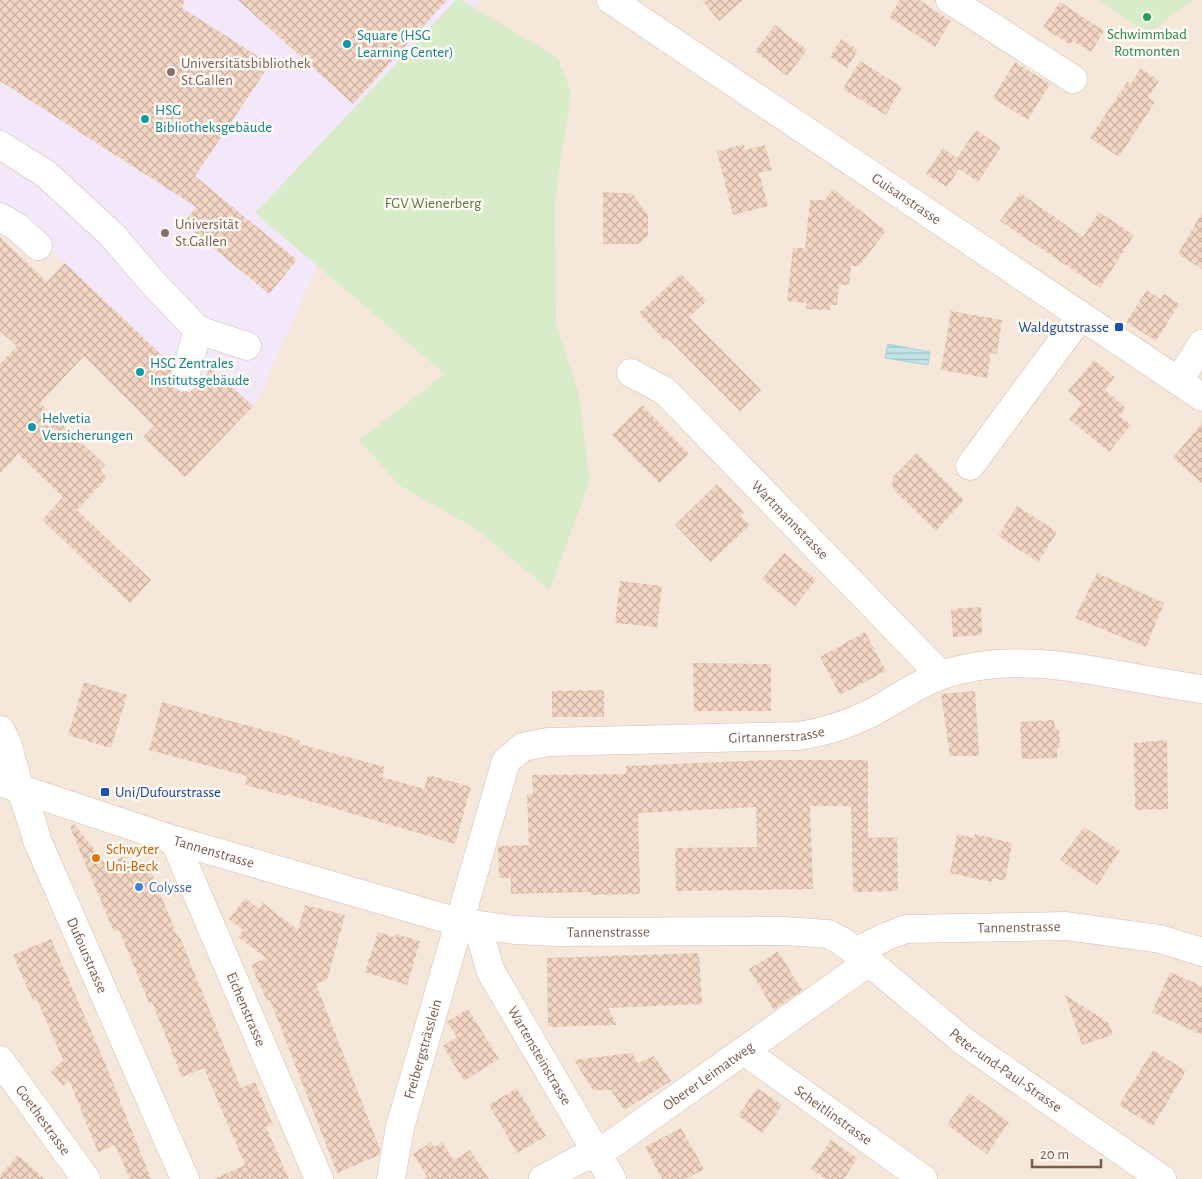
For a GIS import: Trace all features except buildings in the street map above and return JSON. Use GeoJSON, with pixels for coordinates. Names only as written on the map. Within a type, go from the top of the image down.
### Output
{"type":"FeatureCollection","features":[{"type":"Feature","properties":{"kind":"street"},"geometry":{"type":"LineString","coordinates":[[950,0],[1072,79]]}},
{"type":"Feature","properties":{"kind":"street","name":"Guisanstrasse"},"geometry":{"type":"LineString","coordinates":[[622,2],[1202,397]]}},
{"type":"Feature","properties":{"kind":"street"},"geometry":{"type":"LineString","coordinates":[[0,145],[46,174],[112,235],[196,334],[247,346]]}},
{"type":"Feature","properties":{"kind":"street"},"geometry":{"type":"LineString","coordinates":[[0,217],[17,227],[38,246]]}},
{"type":"Feature","properties":{"kind":"street"},"geometry":{"type":"LineString","coordinates":[[970,466],[1081,316]]}},
{"type":"Feature","properties":{"kind":"street"},"geometry":{"type":"LineString","coordinates":[[185,377],[196,334]]}},
{"type":"Feature","properties":{"kind":"street"},"geometry":{"type":"LineString","coordinates":[[1179,381],[1202,344]]}},
{"type":"Feature","properties":{"kind":"street","name":"Wartmannstrasse"},"geometry":{"type":"LineString","coordinates":[[631,373],[665,391],[941,675]]}},
{"type":"Feature","properties":{"kind":"street","name":"Girtannerstrasse"},"geometry":{"type":"LineString","coordinates":[[470,924],[479,859],[506,761],[523,747],[548,742],[790,736],[822,732],[868,715],[941,675],[990,663],[1091,668],[1202,689]]}},
{"type":"Feature","properties":{"kind":"street","name":"Dufourstrasse"},"geometry":{"type":"LineString","coordinates":[[0,730],[8,740],[14,768],[11,786],[38,840],[186,1179]]}},
{"type":"Feature","properties":{"kind":"street","name":"Tannenstrasse"},"geometry":{"type":"LineString","coordinates":[[11,786],[174,840],[470,924],[557,932],[810,932],[828,934],[840,940],[863,957],[885,936],[906,929],[1066,926],[1160,940],[1202,952]]}},
{"type":"Feature","properties":{"kind":"street","name":"Eichenstrasse"},"geometry":{"type":"LineString","coordinates":[[174,840],[319,1179]]}},
{"type":"Feature","properties":{"kind":"street","name":"Wartensteinstrasse"},"geometry":{"type":"LineString","coordinates":[[470,924],[482,942],[491,972],[612,1179]]}},
{"type":"Feature","properties":{"kind":"street","name":"Freibergsträsslein"},"geometry":{"type":"LineString","coordinates":[[391,1179],[400,1127],[470,924]]}},
{"type":"Feature","properties":{"kind":"street","name":"Oberer Leimatweg"},"geometry":{"type":"LineString","coordinates":[[543,1179],[582,1158],[598,1154],[744,1051],[863,957]]}},
{"type":"Feature","properties":{"kind":"street","name":"Peter-und-Paul-Strasse"},"geometry":{"type":"LineString","coordinates":[[863,957],[966,1043],[1162,1179]]}},
{"type":"Feature","properties":{"kind":"street","name":"Scheitlinstrasse"},"geometry":{"type":"LineString","coordinates":[[744,1051],[923,1179]]}},
{"type":"Feature","properties":{"kind":"street","name":"Goethestrasse"},"geometry":{"type":"LineString","coordinates":[[0,1060],[86,1179]]}},
{"type":"Feature","properties":{"kind":"shaded area"},"geometry":{"type":"Polygon","coordinates":[[[0,0],[1202,0],[1202,1179],[0,1179],[0,0]]]}},
{"type":"Feature","properties":{"kind":"shaded area","name":"Universität St.Gallen"},"geometry":{"type":"Polygon","coordinates":[[[0,0],[481,0],[275,218],[325,248],[257,401],[185,477],[143,437],[154,426],[80,352],[26,304],[65,263],[0,209],[0,0]]]}},
{"type":"Feature","properties":{"kind":"green space","name":"FGV Wienerberg"},"geometry":{"type":"Polygon","coordinates":[[[456,0],[461,0],[558,58],[571,92],[555,200],[556,323],[579,395],[590,480],[550,590],[476,529],[399,485],[359,440],[445,374],[255,213],[456,0]]]}},
{"type":"Feature","properties":{"kind":"green space","name":"Schwimmbad Rotmonten"},"geometry":{"type":"Polygon","coordinates":[[[1099,0],[1193,0],[1148,33],[1099,0]]]}},
{"type":"Feature","properties":{"kind":"water"},"geometry":{"type":"Polygon","coordinates":[[[888,344],[930,352],[928,365],[885,358],[888,344]]]}},
{"type":"Feature","properties":{"kind":"place","name":"Schwimmbad Rotmonten"},"geometry":{"type":"Point","coordinates":[1147,17]}},
{"type":"Feature","properties":{"kind":"place","name":"Square (HSG Learning Center)"},"geometry":{"type":"Point","coordinates":[347,44]}},
{"type":"Feature","properties":{"kind":"place","name":"Universitätsbibliothek St.Gallen"},"geometry":{"type":"Point","coordinates":[171,72]}},
{"type":"Feature","properties":{"kind":"place","name":"HSG Bibliotheksgebäude"},"geometry":{"type":"Point","coordinates":[145,119]}},
{"type":"Feature","properties":{"kind":"place","name":"Universität St.Gallen"},"geometry":{"type":"Point","coordinates":[165,233]}},
{"type":"Feature","properties":{"kind":"place","name":"Waldgutstrasse"},"geometry":{"type":"Point","coordinates":[1119,327]}},
{"type":"Feature","properties":{"kind":"place","name":"HSG Zentrales Institutsgebäude"},"geometry":{"type":"Point","coordinates":[140,372]}},
{"type":"Feature","properties":{"kind":"place","name":"Helvetia Versicherungen"},"geometry":{"type":"Point","coordinates":[32,427]}},
{"type":"Feature","properties":{"kind":"place","name":"Uni/Dufourstrasse"},"geometry":{"type":"Point","coordinates":[105,792]}},
{"type":"Feature","properties":{"kind":"place","name":"Schwyter Uni-Beck"},"geometry":{"type":"Point","coordinates":[96,858]}},
{"type":"Feature","properties":{"kind":"place","name":"Colysse"},"geometry":{"type":"Point","coordinates":[139,887]}}]}
